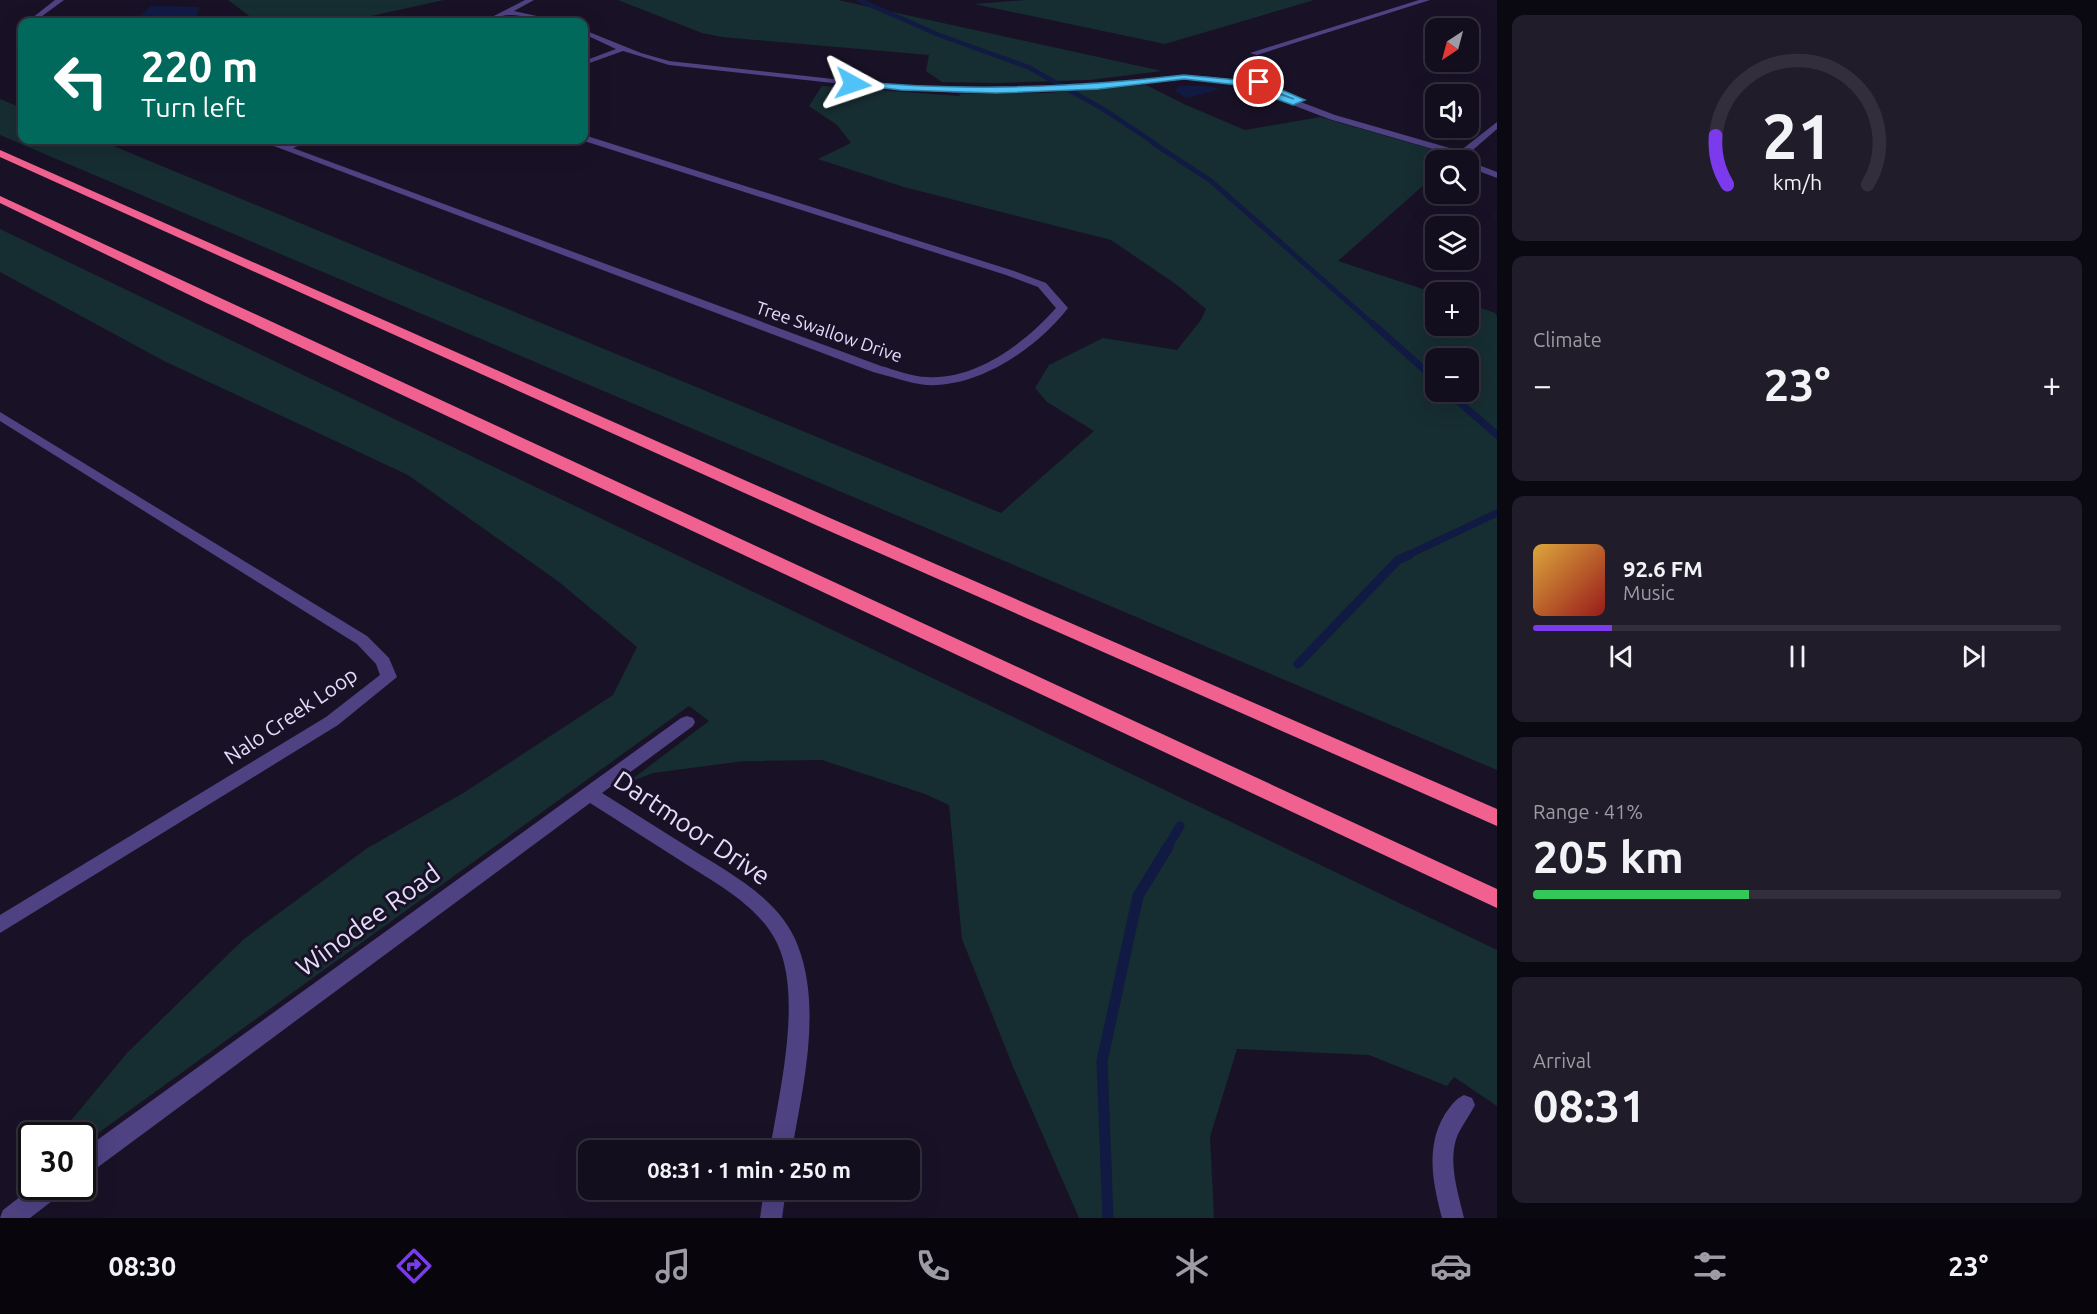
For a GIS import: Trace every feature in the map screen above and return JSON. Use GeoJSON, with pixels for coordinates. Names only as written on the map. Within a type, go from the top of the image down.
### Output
{"type":"FeatureCollection","features":[{"type":"Feature","properties":{"kind":"highway"},"geometry":{"type":"LineString","coordinates":[[0,153],[802,512],[1497,818]]}},
{"type":"Feature","properties":{"kind":"highway"},"geometry":{"type":"LineString","coordinates":[[0,199],[220,304],[1497,899]]}},
{"type":"Feature","properties":{"kind":"street"},"geometry":{"type":"LineString","coordinates":[[35,18],[60,0]]}},
{"type":"Feature","properties":{"kind":"street"},"geometry":{"type":"LineString","coordinates":[[495,18],[530,0]]}},
{"type":"Feature","properties":{"kind":"street"},"geometry":{"type":"LineString","coordinates":[[1254,53],[1426,0]]}},
{"type":"Feature","properties":{"kind":"street"},"geometry":{"type":"LineString","coordinates":[[508,12],[539,18]]}},
{"type":"Feature","properties":{"kind":"street"},"geometry":{"type":"LineString","coordinates":[[588,34],[654,60],[930,90],[1036,88],[1176,78],[1207,78],[1248,85],[1386,134],[1445,150]]}},
{"type":"Feature","properties":{"kind":"street"},"geometry":{"type":"LineString","coordinates":[[588,62],[627,49]]}},
{"type":"Feature","properties":{"kind":"street"},"geometry":{"type":"LineString","coordinates":[[1470,150],[1497,125]]}},
{"type":"Feature","properties":{"kind":"street","name":"Tree Swallow Drive"},"geometry":{"type":"LineString","coordinates":[[274,144],[877,369],[928,381],[967,376],[999,360],[1047,327],[1062,308],[1042,285],[1010,273],[588,139]]}},
{"type":"Feature","properties":{"kind":"street"},"geometry":{"type":"LineString","coordinates":[[285,148],[296,144]]}},
{"type":"Feature","properties":{"kind":"street"},"geometry":{"type":"LineString","coordinates":[[1479,168],[1497,175]]}},
{"type":"Feature","properties":{"kind":"street","name":"Nalo Creek Loop"},"geometry":{"type":"LineString","coordinates":[[0,416],[362,640],[383,662],[389,677],[332,721],[0,925]]}},
{"type":"Feature","properties":{"kind":"street","name":"Winodee Road"},"geometry":{"type":"LineString","coordinates":[[96,1155],[687,722]]}},
{"type":"Feature","properties":{"kind":"street","name":"Dartmoor Drive"},"geometry":{"type":"LineString","coordinates":[[590,794],[748,895],[770,916],[788,945],[797,973],[800,1004],[782,1140]]}},
{"type":"Feature","properties":{"kind":"street"},"geometry":{"type":"LineString","coordinates":[[1453,1218],[1445,1188],[1443,1161],[1448,1130],[1464,1105]]}},
{"type":"Feature","properties":{"kind":"street"},"geometry":{"type":"LineString","coordinates":[[11,1218],[35,1200]]}},
{"type":"Feature","properties":{"kind":"street"},"geometry":{"type":"LineString","coordinates":[[771,1218],[774,1200]]}},
{"type":"Feature","properties":{"kind":"green space"},"geometry":{"type":"Polygon","coordinates":[[[228,0],[444,0],[371,16],[252,18],[228,0]]]}},
{"type":"Feature","properties":{"kind":"green space"},"geometry":{"type":"Polygon","coordinates":[[[618,0],[838,0],[1162,71],[1090,80],[942,82],[926,71],[929,55],[722,37],[702,33],[618,0]]]}},
{"type":"Feature","properties":{"kind":"green space"},"geometry":{"type":"Polygon","coordinates":[[[1025,0],[1314,0],[1165,44],[974,4],[1025,0]]]}},
{"type":"Feature","properties":{"kind":"green space"},"geometry":{"type":"Polygon","coordinates":[[[1146,85],[1245,130],[1320,117],[1435,150],[1425,150],[1425,184],[1338,261],[1425,290],[1425,336],[1479,336],[1479,307],[1495,313],[1497,316],[1497,770],[21,144],[109,144],[1001,513],[1094,431],[1047,402],[1035,388],[1049,365],[1103,338],[1177,350],[1201,320],[1206,309],[1177,285],[1111,240],[904,187],[818,159],[851,143],[837,125],[809,106],[822,86],[960,96],[959,94],[1048,93],[1146,85]]]}},
{"type":"Feature","properties":{"kind":"green space"},"geometry":{"type":"Polygon","coordinates":[[[0,99],[18,106],[18,143],[0,135],[0,99]]]}},
{"type":"Feature","properties":{"kind":"green space"},"geometry":{"type":"Polygon","coordinates":[[[0,229],[1497,950],[1497,1106],[1454,1077],[1447,1086],[1369,1055],[1237,1049],[1210,1137],[1214,1218],[1079,1218],[1014,1069],[962,939],[949,805],[925,794],[822,760],[744,761],[653,773],[627,783],[709,721],[689,706],[96,1135],[96,1122],[70,1122],[127,1053],[244,939],[366,849],[465,792],[613,695],[637,647],[559,582],[408,475],[164,361],[0,272],[0,229]]]}},
{"type":"Feature","properties":{"kind":"water"},"geometry":{"type":"Polygon","coordinates":[[[151,6],[197,7],[199,8],[197,16],[233,18],[137,18],[151,6]]]}},
{"type":"Feature","properties":{"kind":"water"},"geometry":{"type":"Polygon","coordinates":[[[1179,86],[1207,86],[1221,89],[1186,98],[1175,91],[1179,86]]]}},
{"type":"Feature","properties":{"kind":"waterway"},"geometry":{"type":"LineString","coordinates":[[859,0],[939,35],[1028,67],[1103,109],[1156,144]]}},
{"type":"Feature","properties":{"kind":"waterway"},"geometry":{"type":"LineString","coordinates":[[1153,143],[1211,181],[1375,326]]}},
{"type":"Feature","properties":{"kind":"waterway"},"geometry":{"type":"LineString","coordinates":[[1373,324],[1425,370]]}},
{"type":"Feature","properties":{"kind":"waterway"},"geometry":{"type":"LineString","coordinates":[[1459,402],[1497,435]]}},
{"type":"Feature","properties":{"kind":"waterway"},"geometry":{"type":"LineString","coordinates":[[1406,556],[1497,513]]}},
{"type":"Feature","properties":{"kind":"waterway"},"geometry":{"type":"LineString","coordinates":[[1298,664],[1398,560],[1409,555]]}},
{"type":"Feature","properties":{"kind":"waterway"},"geometry":{"type":"LineString","coordinates":[[1167,848],[1180,826]]}},
{"type":"Feature","properties":{"kind":"waterway"},"geometry":{"type":"LineString","coordinates":[[1108,1218],[1102,1061],[1138,896],[1168,847]]}},
{"type":"Feature","properties":{"kind":"route"},"geometry":{"type":"LineString","coordinates":[[853,84],[996,91],[1098,87],[1184,77],[1238,82],[1293,102],[1302,100],[1259,82]]}}]}
